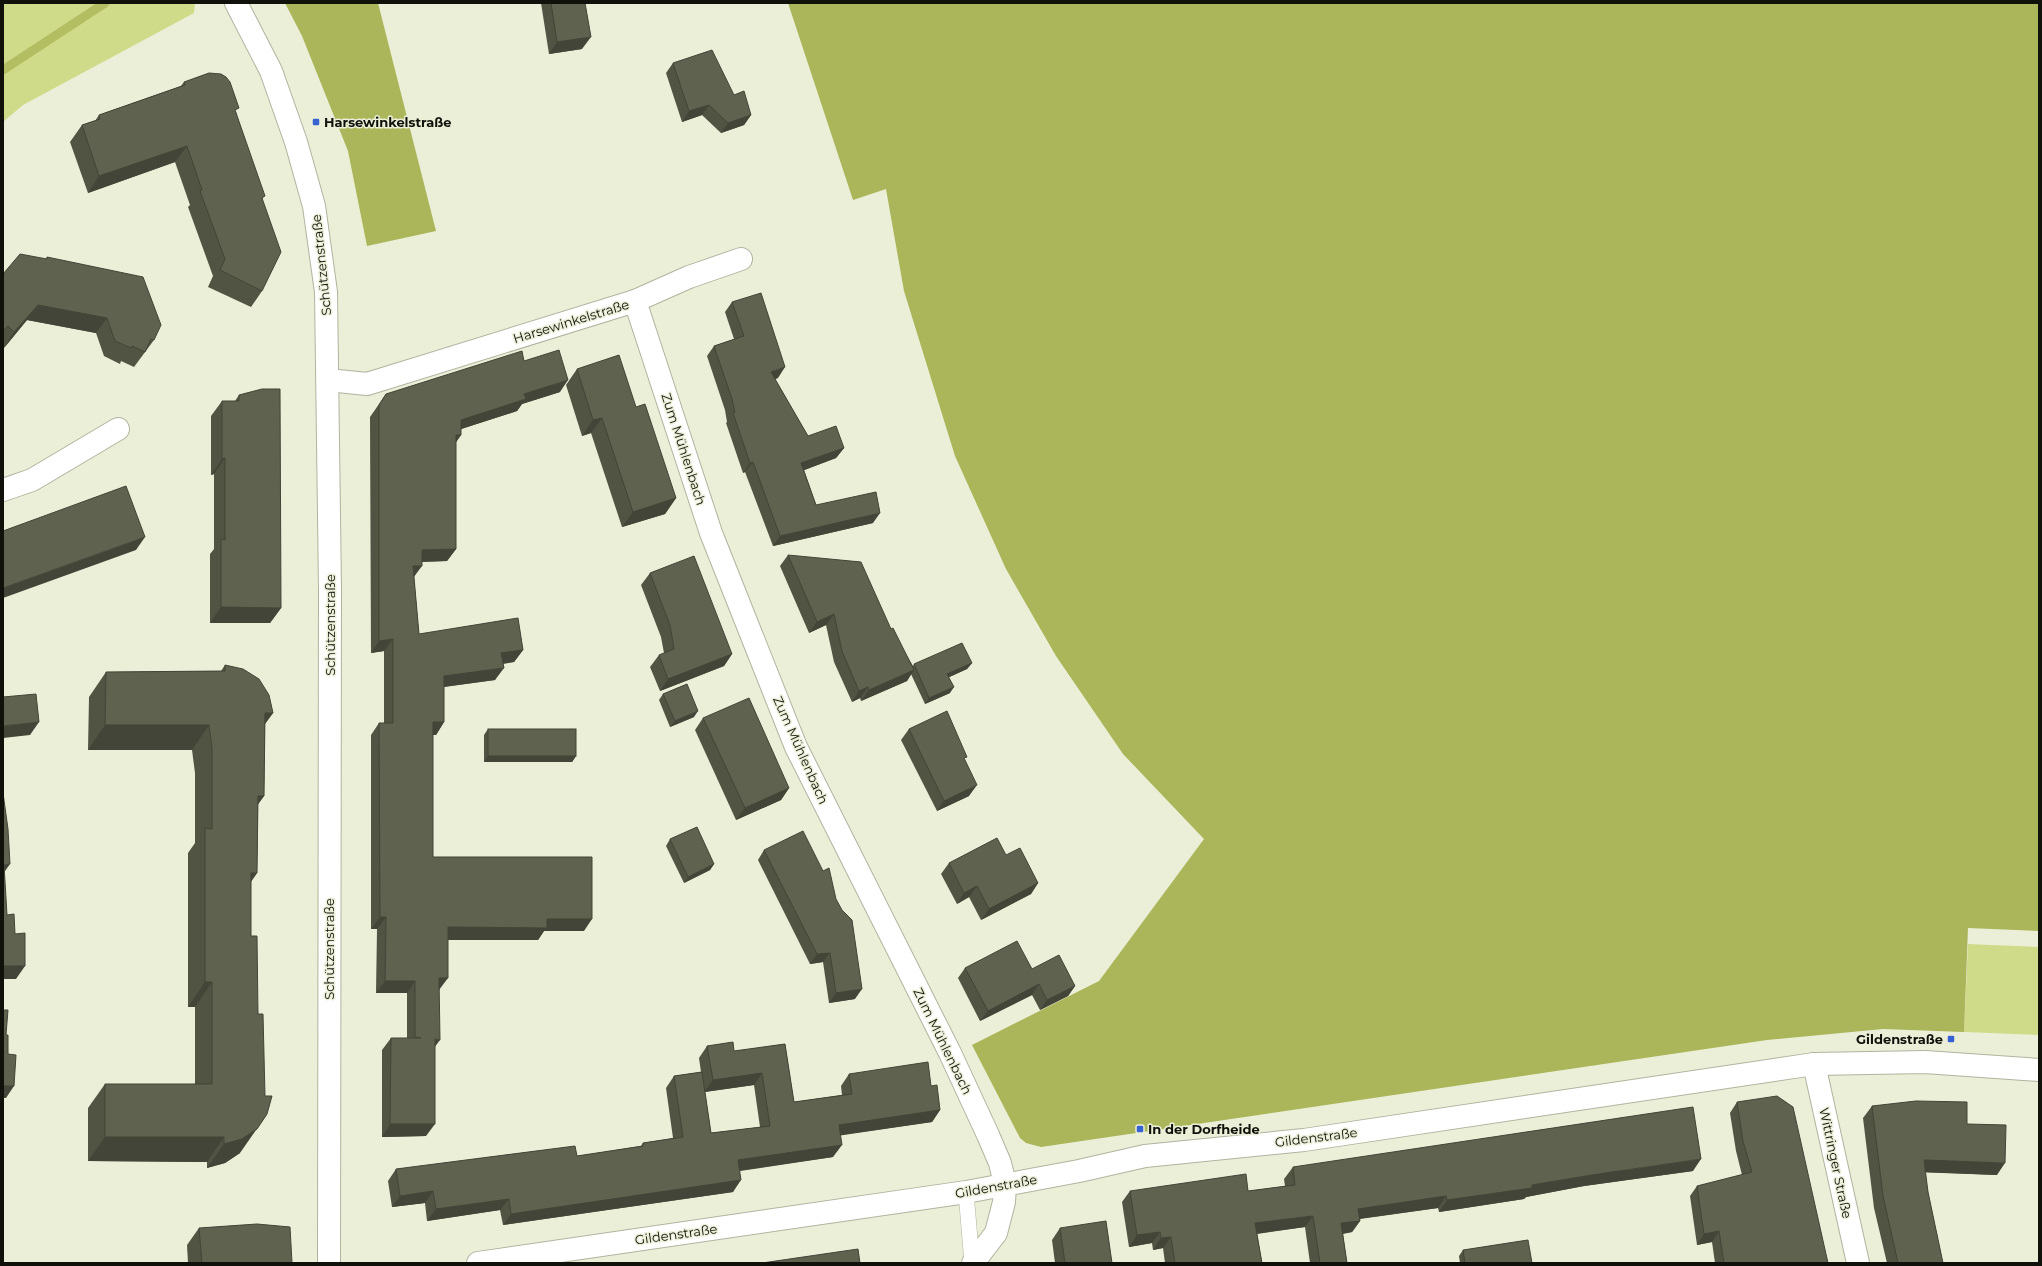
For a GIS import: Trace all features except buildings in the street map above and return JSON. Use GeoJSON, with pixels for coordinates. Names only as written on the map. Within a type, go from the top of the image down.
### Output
{"type":"FeatureCollection","features":[{"type":"Feature","properties":{"kind":"street","name":"Schützenstraße"},"geometry":{"type":"LineString","coordinates":[[236,3],[271,71],[296,142],[314,206],[326,292],[330,590],[329,1263]]}},
{"type":"Feature","properties":{"kind":"street","name":"Harsewinkelstraße"},"geometry":{"type":"LineString","coordinates":[[328,380],[366,384],[635,301],[689,277],[740,260]]}},
{"type":"Feature","properties":{"kind":"street","name":"Zum Mühlenbach"},"geometry":{"type":"LineString","coordinates":[[635,301],[711,532],[796,747],[950,1053],[1000,1163],[1005,1184]]}},
{"type":"Feature","properties":{"kind":"street"},"geometry":{"type":"LineString","coordinates":[[3,490],[32,480],[118,429]]}},
{"type":"Feature","properties":{"kind":"street","name":"Gildenstraße"},"geometry":{"type":"LineString","coordinates":[[478,1263],[966,1192],[1079,1171],[1145,1156],[1304,1140],[1814,1064],[1925,1062],[2039,1070]]}},
{"type":"Feature","properties":{"kind":"street","name":"Wittringer Straße"},"geometry":{"type":"LineString","coordinates":[[1814,1064],[1858,1263]]}},
{"type":"Feature","properties":{"kind":"street"},"geometry":{"type":"LineString","coordinates":[[972,1263],[996,1233],[1004,1202],[1005,1184]]}},
{"type":"Feature","properties":{"kind":"lane"},"geometry":{"type":"LineString","coordinates":[[966,1192],[972,1263]]}},
{"type":"Feature","properties":{"kind":"green space"},"geometry":{"type":"Polygon","coordinates":[[[3,3],[195,3],[194,13],[23,105],[3,122],[3,3]]]}},
{"type":"Feature","properties":{"kind":"green space"},"geometry":{"type":"Polygon","coordinates":[[[285,3],[378,3],[436,231],[367,246],[348,151],[302,36],[285,3]]]}},
{"type":"Feature","properties":{"kind":"green space"},"geometry":{"type":"Polygon","coordinates":[[[788,3],[2039,3],[2039,931],[1968,928],[1964,1032],[1883,1029],[1767,1040],[1041,1147],[1026,1143],[1020,1138],[972,1045],[1099,981],[1204,839],[1123,754],[1056,656],[1006,569],[955,456],[904,291],[886,189],[853,200],[788,3]]]}},
{"type":"Feature","properties":{"kind":"green space"},"geometry":{"type":"Polygon","coordinates":[[[1968,944],[2039,947],[2039,1035],[1964,1032],[1968,944]]]}},
{"type":"Feature","properties":{"kind":"waterway"},"geometry":{"type":"LineString","coordinates":[[3,70],[105,3]]}},
{"type":"Feature","properties":{"kind":"place","name":"Harsewinkelstraße"},"geometry":{"type":"Point","coordinates":[316,122]}},
{"type":"Feature","properties":{"kind":"place","name":"Gildenstraße"},"geometry":{"type":"Point","coordinates":[1951,1039]}},
{"type":"Feature","properties":{"kind":"place","name":"In der Dorfheide"},"geometry":{"type":"Point","coordinates":[1140,1129]}}]}
